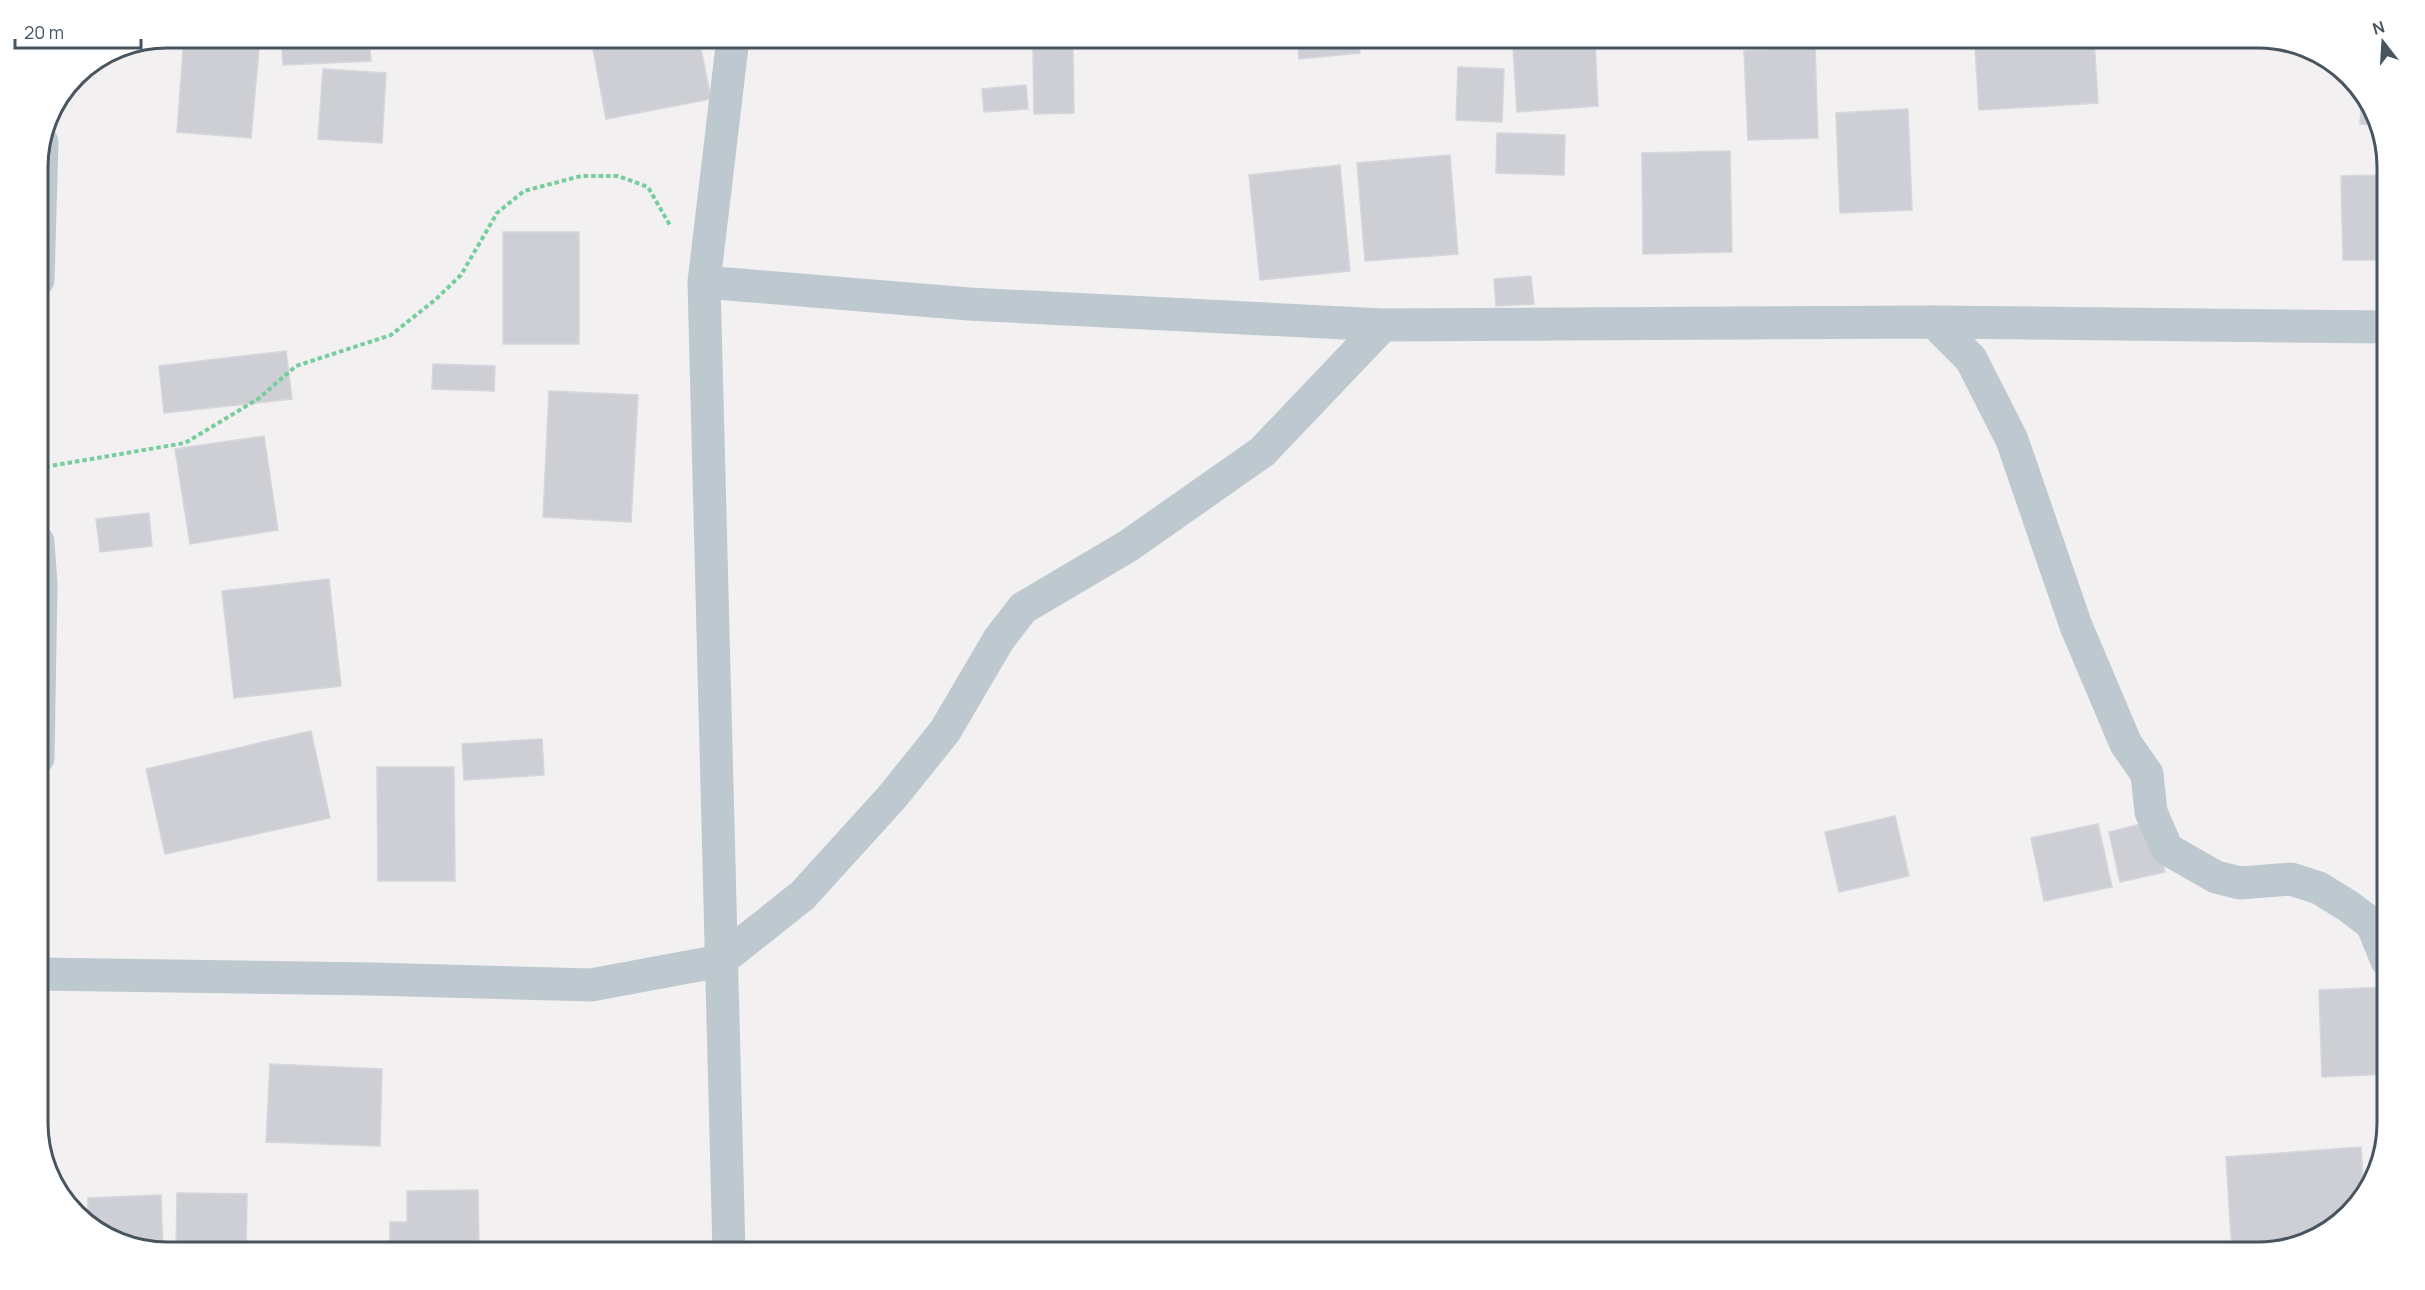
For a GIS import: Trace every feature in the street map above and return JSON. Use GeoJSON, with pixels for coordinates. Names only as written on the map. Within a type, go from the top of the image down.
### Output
{"type":"FeatureCollection","features":[{"type":"Feature","properties":{"kind":"street"},"geometry":{"type":"LineString","coordinates":[[729,1242],[704,282],[732,48]]}},
{"type":"Feature","properties":{"kind":"street"},"geometry":{"type":"LineString","coordinates":[[704,282],[969,304],[1383,325],[1934,322],[2377,327]]}},
{"type":"Feature","properties":{"kind":"street"},"geometry":{"type":"LineString","coordinates":[[1934,322],[1971,359],[2012,440],[2076,626],[2126,744],[2147,774],[2151,813],[2167,849],[2216,877],[2240,883],[2290,879],[2319,888],[2372,924],[2377,936]]}},
{"type":"Feature","properties":{"kind":"street"},"geometry":{"type":"LineString","coordinates":[[48,975],[371,979],[591,985],[720,961],[803,895],[892,797],[945,731],[999,639],[1023,608],[1128,546],[1262,452],[1383,325]]}},
{"type":"Feature","properties":{"kind":"path"},"geometry":{"type":"LineString","coordinates":[[48,466],[184,443],[258,399],[296,366],[391,335],[435,300],[461,275],[497,213],[524,190],[581,176],[618,176],[648,187],[704,282]]}},
{"type":"Feature","properties":{"kind":"building"},"geometry":{"type":"Polygon","coordinates":[[[183,48],[259,48],[251,138],[177,132],[183,48]]]}},
{"type":"Feature","properties":{"kind":"building"},"geometry":{"type":"Polygon","coordinates":[[[282,48],[370,48],[371,61],[283,65],[282,48]]]}},
{"type":"Feature","properties":{"kind":"building"},"geometry":{"type":"Polygon","coordinates":[[[701,48],[711,99],[606,119],[593,49],[701,48]]]}},
{"type":"Feature","properties":{"kind":"building"},"geometry":{"type":"Polygon","coordinates":[[[1073,48],[1074,113],[1034,114],[1033,49],[1073,48]]]}},
{"type":"Feature","properties":{"kind":"building"},"geometry":{"type":"Polygon","coordinates":[[[1298,48],[1359,48],[1360,53],[1299,59],[1298,48]]]}},
{"type":"Feature","properties":{"kind":"building"},"geometry":{"type":"Polygon","coordinates":[[[1513,48],[1595,48],[1598,106],[1517,112],[1513,48]]]}},
{"type":"Feature","properties":{"kind":"building"},"geometry":{"type":"Polygon","coordinates":[[[1815,48],[1818,138],[1748,140],[1744,51],[1815,48]]]}},
{"type":"Feature","properties":{"kind":"building"},"geometry":{"type":"Polygon","coordinates":[[[1975,48],[2095,48],[2098,103],[1979,110],[1975,48]]]}},
{"type":"Feature","properties":{"kind":"building"},"geometry":{"type":"Polygon","coordinates":[[[1458,67],[1504,69],[1502,122],[1456,120],[1458,67]]]}},
{"type":"Feature","properties":{"kind":"building"},"geometry":{"type":"Polygon","coordinates":[[[323,69],[386,73],[382,143],[318,139],[323,69]]]}},
{"type":"Feature","properties":{"kind":"building"},"geometry":{"type":"Polygon","coordinates":[[[1026,85],[1028,109],[984,112],[982,89],[1026,85]]]}},
{"type":"Feature","properties":{"kind":"building"},"geometry":{"type":"Polygon","coordinates":[[[2361,108],[2369,125],[2360,124],[2361,108]]]}},
{"type":"Feature","properties":{"kind":"building"},"geometry":{"type":"Polygon","coordinates":[[[1908,109],[1912,210],[1840,213],[1836,113],[1908,109]]]}},
{"type":"Feature","properties":{"kind":"building"},"geometry":{"type":"Polygon","coordinates":[[[1497,133],[1565,135],[1564,175],[1496,173],[1497,133]]]}},
{"type":"Feature","properties":{"kind":"building"},"geometry":{"type":"Polygon","coordinates":[[[1730,151],[1732,252],[1643,254],[1642,153],[1730,151]]]}},
{"type":"Feature","properties":{"kind":"building"},"geometry":{"type":"Polygon","coordinates":[[[1450,155],[1458,254],[1365,261],[1357,163],[1450,155]]]}},
{"type":"Feature","properties":{"kind":"building"},"geometry":{"type":"Polygon","coordinates":[[[1340,165],[1350,271],[1260,280],[1249,175],[1340,165]]]}},
{"type":"Feature","properties":{"kind":"building"},"geometry":{"type":"Polygon","coordinates":[[[2377,175],[2377,260],[2343,260],[2341,176],[2377,175]]]}},
{"type":"Feature","properties":{"kind":"building"},"geometry":{"type":"Polygon","coordinates":[[[503,232],[579,232],[579,344],[503,344],[503,232]]]}},
{"type":"Feature","properties":{"kind":"building"},"geometry":{"type":"Polygon","coordinates":[[[1531,276],[1534,304],[1496,306],[1494,279],[1531,276]]]}},
{"type":"Feature","properties":{"kind":"building"},"geometry":{"type":"Polygon","coordinates":[[[286,351],[292,399],[164,413],[159,366],[286,351]]]}},
{"type":"Feature","properties":{"kind":"building"},"geometry":{"type":"Polygon","coordinates":[[[433,364],[495,366],[494,391],[432,389],[433,364]]]}},
{"type":"Feature","properties":{"kind":"building"},"geometry":{"type":"Polygon","coordinates":[[[549,391],[638,395],[631,522],[543,517],[549,391]]]}},
{"type":"Feature","properties":{"kind":"building"},"geometry":{"type":"Polygon","coordinates":[[[264,436],[278,530],[190,544],[175,449],[264,436]]]}},
{"type":"Feature","properties":{"kind":"building"},"geometry":{"type":"Polygon","coordinates":[[[149,513],[152,546],[100,552],[96,519],[149,513]]]}},
{"type":"Feature","properties":{"kind":"building"},"geometry":{"type":"Polygon","coordinates":[[[329,579],[341,686],[234,698],[222,591],[329,579]]]}},
{"type":"Feature","properties":{"kind":"building"},"geometry":{"type":"Polygon","coordinates":[[[311,731],[330,818],[165,854],[146,769],[311,731]]]}},
{"type":"Feature","properties":{"kind":"building"},"geometry":{"type":"Polygon","coordinates":[[[542,739],[544,775],[464,780],[462,744],[542,739]]]}},
{"type":"Feature","properties":{"kind":"building"},"geometry":{"type":"Polygon","coordinates":[[[377,767],[454,767],[455,881],[378,881],[377,767]]]}},
{"type":"Feature","properties":{"kind":"building"},"geometry":{"type":"Polygon","coordinates":[[[1895,816],[1909,876],[1839,892],[1825,832],[1895,816]]]}},
{"type":"Feature","properties":{"kind":"building"},"geometry":{"type":"Polygon","coordinates":[[[2153,821],[2165,872],[2120,882],[2109,832],[2153,821]]]}},
{"type":"Feature","properties":{"kind":"building"},"geometry":{"type":"Polygon","coordinates":[[[2098,824],[2112,887],[2044,901],[2031,838],[2098,824]]]}},
{"type":"Feature","properties":{"kind":"building"},"geometry":{"type":"Polygon","coordinates":[[[2377,987],[2377,1074],[2322,1077],[2319,990],[2377,987]]]}},
{"type":"Feature","properties":{"kind":"building"},"geometry":{"type":"Polygon","coordinates":[[[270,1064],[382,1069],[380,1146],[266,1142],[270,1064]]]}},
{"type":"Feature","properties":{"kind":"building"},"geometry":{"type":"Polygon","coordinates":[[[2361,1147],[2363,1178],[2357,1189],[2336,1212],[2310,1230],[2273,1241],[2231,1242],[2226,1157],[2361,1147]]]}},
{"type":"Feature","properties":{"kind":"building"},"geometry":{"type":"Polygon","coordinates":[[[478,1190],[479,1242],[390,1242],[390,1222],[407,1222],[407,1191],[478,1190]]]}},
{"type":"Feature","properties":{"kind":"building"},"geometry":{"type":"Polygon","coordinates":[[[177,1193],[247,1194],[246,1242],[176,1242],[177,1193]]]}},
{"type":"Feature","properties":{"kind":"building"},"geometry":{"type":"Polygon","coordinates":[[[161,1195],[163,1242],[136,1238],[101,1222],[88,1211],[88,1198],[161,1195]]]}}]}
